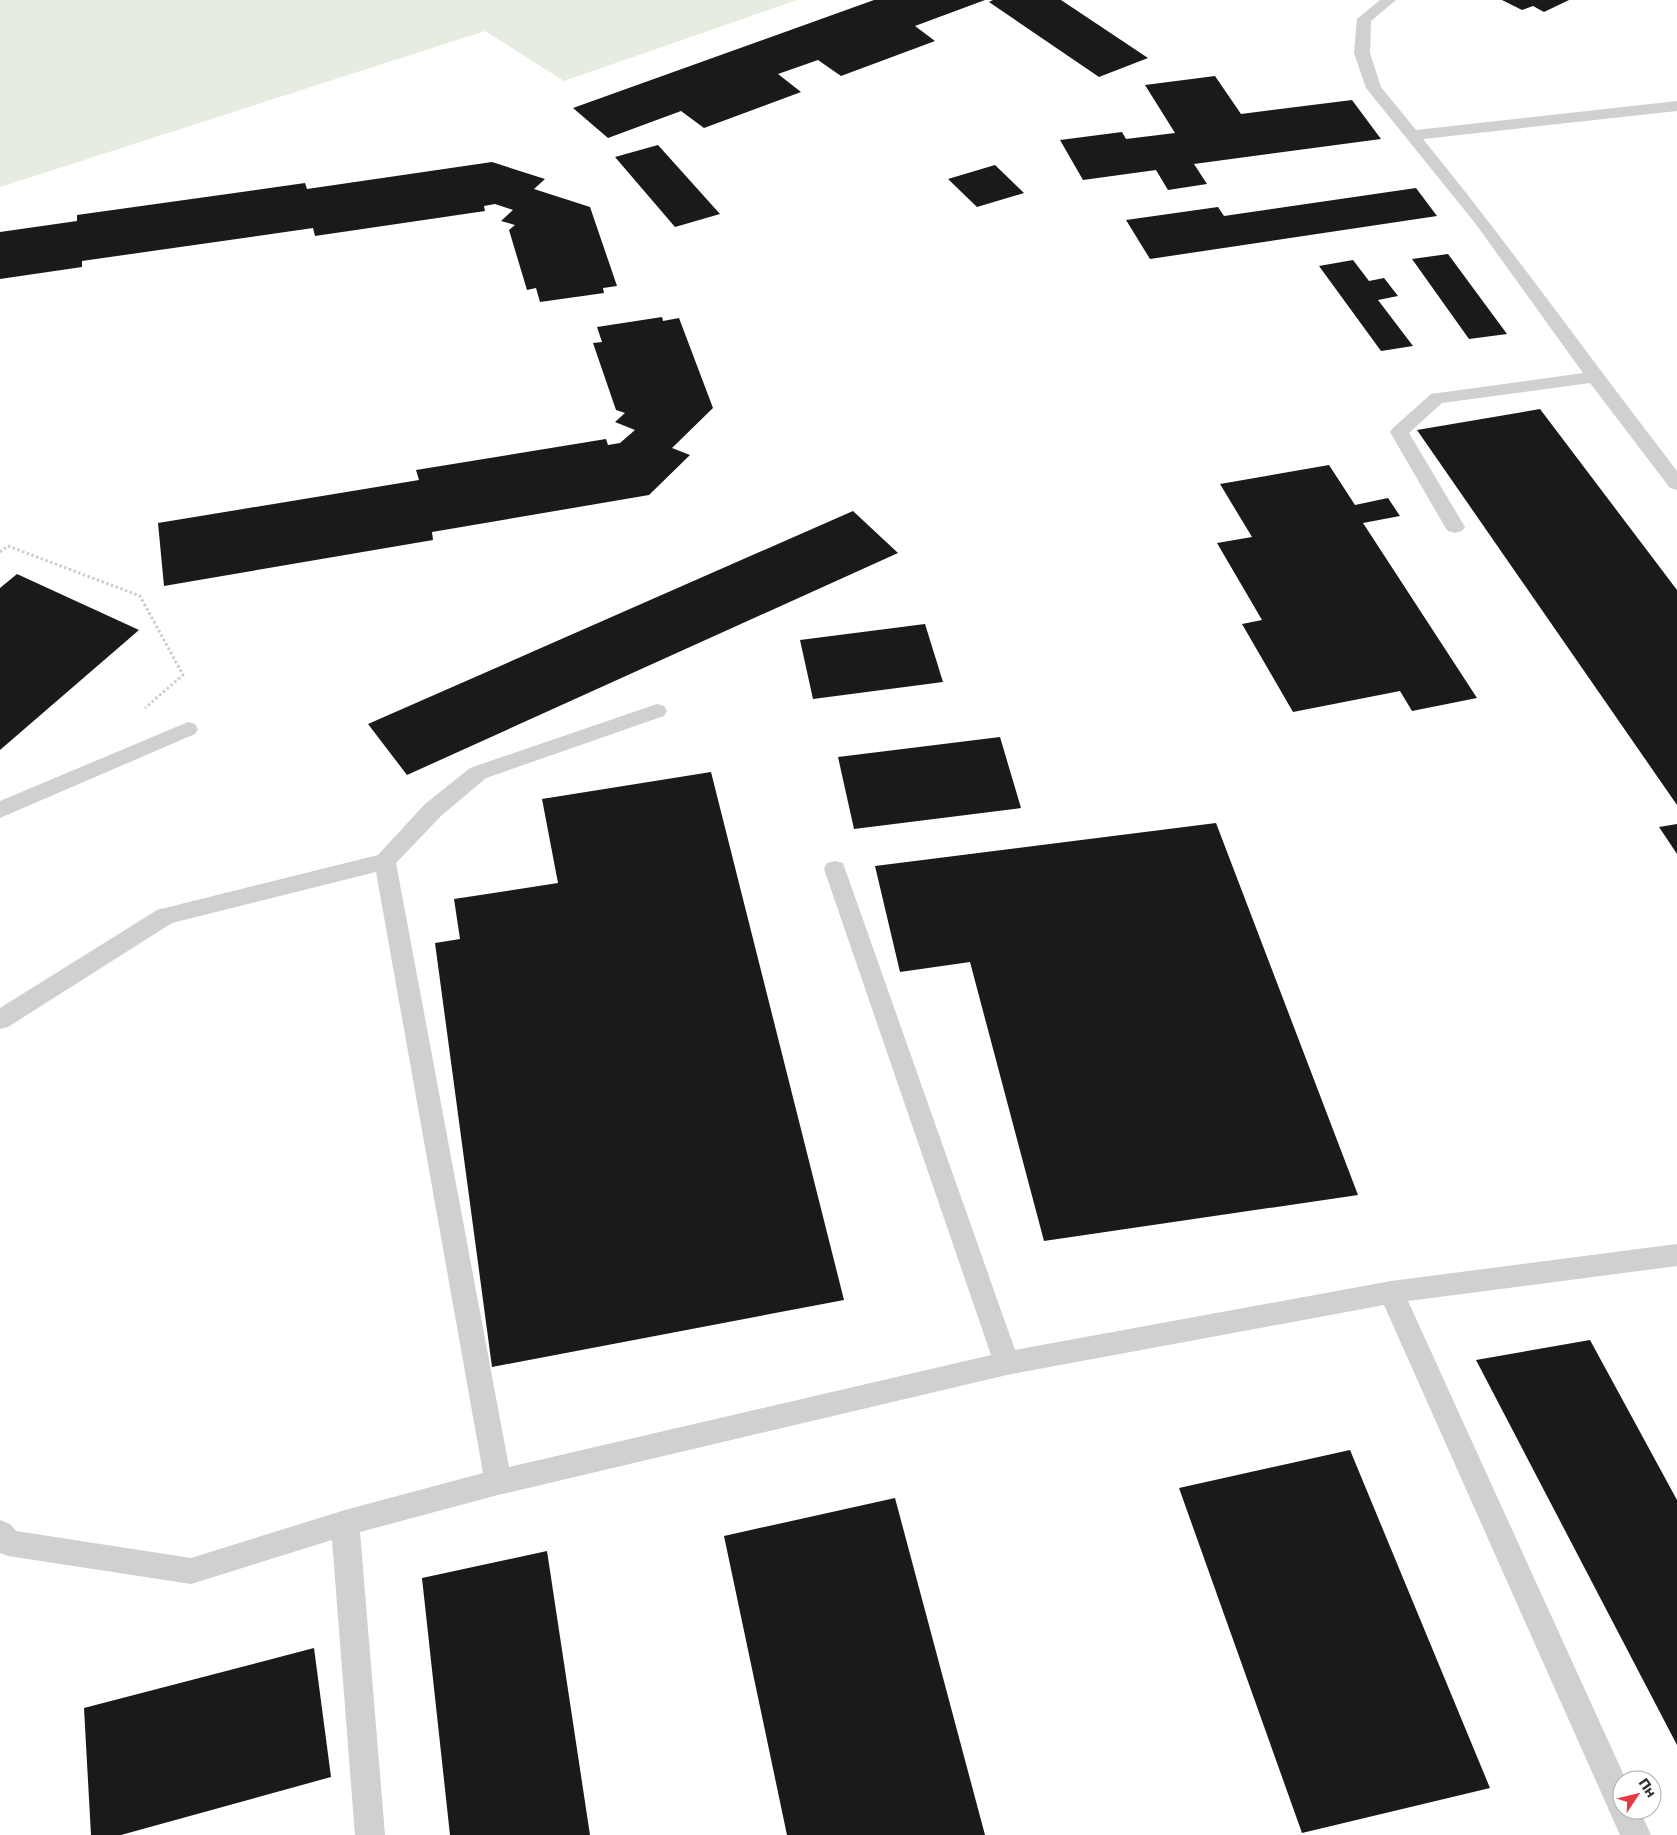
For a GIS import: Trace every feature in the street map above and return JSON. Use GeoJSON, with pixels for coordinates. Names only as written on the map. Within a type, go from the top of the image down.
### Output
{"type":"FeatureCollection","features":[{"type":"Feature","properties":{"kind":"lane"},"geometry":{"type":"LineString","coordinates":[[1389,0],[1364,19],[1362,53],[1374,88],[1481,220],[1677,484]]}},
{"type":"Feature","properties":{"kind":"lane"},"geometry":{"type":"LineString","coordinates":[[1413,135],[1677,106]]}},
{"type":"Feature","properties":{"kind":"lane"},"geometry":{"type":"LineString","coordinates":[[1456,527],[1398,432],[1437,398],[1595,376]]}},
{"type":"Feature","properties":{"kind":"lane"},"geometry":{"type":"LineString","coordinates":[[0,1020],[165,916],[385,861],[433,810],[478,773],[657,711]]}},
{"type":"Feature","properties":{"kind":"lane"},"geometry":{"type":"LineString","coordinates":[[0,810],[188,729]]}},
{"type":"Feature","properties":{"kind":"lane"},"geometry":{"type":"LineString","coordinates":[[385,861],[498,1482]]}},
{"type":"Feature","properties":{"kind":"lane"},"geometry":{"type":"LineString","coordinates":[[835,869],[1007,1363]]}},
{"type":"Feature","properties":{"kind":"lane"},"geometry":{"type":"LineString","coordinates":[[0,1533],[8,1543],[191,1571],[345,1523],[498,1482],[1007,1363],[1391,1292],[1677,1254]]}},
{"type":"Feature","properties":{"kind":"lane"},"geometry":{"type":"LineString","coordinates":[[1391,1292],[1612,1782]]}},
{"type":"Feature","properties":{"kind":"lane"},"geometry":{"type":"LineString","coordinates":[[345,1523],[370,1835]]}},
{"type":"Feature","properties":{"kind":"lane"},"geometry":{"type":"LineString","coordinates":[[1629,1820],[1636,1835]]}},
{"type":"Feature","properties":{"kind":"path"},"geometry":{"type":"LineString","coordinates":[[0,552],[8,546],[140,596],[183,675],[138,714]]}},
{"type":"Feature","properties":{"kind":"shaded area"},"geometry":{"type":"Polygon","coordinates":[[[0,0],[797,0],[564,81],[485,31],[0,187],[0,0]]]}},
{"type":"Feature","properties":{"kind":"building"},"geometry":{"type":"Polygon","coordinates":[[[874,0],[985,0],[915,26],[935,41],[841,76],[818,60],[778,74],[801,92],[704,128],[681,111],[608,138],[573,108],[874,0]]]}},
{"type":"Feature","properties":{"kind":"building"},"geometry":{"type":"Polygon","coordinates":[[[993,0],[1061,0],[1148,58],[1099,77],[989,2],[993,0]]]}},
{"type":"Feature","properties":{"kind":"building"},"geometry":{"type":"Polygon","coordinates":[[[1502,0],[1569,0],[1544,12],[1533,6],[1522,10],[1502,0]]]}},
{"type":"Feature","properties":{"kind":"building"},"geometry":{"type":"Polygon","coordinates":[[[1215,76],[1241,114],[1352,100],[1381,139],[1194,164],[1207,184],[1168,190],[1156,170],[1083,180],[1060,140],[1122,132],[1126,139],[1175,133],[1145,85],[1215,76]]]}},
{"type":"Feature","properties":{"kind":"building"},"geometry":{"type":"Polygon","coordinates":[[[658,145],[720,214],[675,227],[615,157],[658,145]]]}},
{"type":"Feature","properties":{"kind":"building"},"geometry":{"type":"Polygon","coordinates":[[[492,162],[545,179],[534,189],[590,207],[617,286],[603,288],[604,293],[540,302],[536,288],[527,290],[509,230],[515,225],[501,221],[513,210],[495,204],[484,206],[485,211],[315,236],[313,228],[82,261],[82,267],[0,279],[0,232],[77,221],[77,215],[305,183],[307,189],[492,162]]]}},
{"type":"Feature","properties":{"kind":"building"},"geometry":{"type":"Polygon","coordinates":[[[995,165],[1024,193],[977,207],[948,179],[995,165]]]}},
{"type":"Feature","properties":{"kind":"building"},"geometry":{"type":"Polygon","coordinates":[[[1416,188],[1437,216],[1150,259],[1126,220],[1218,207],[1224,216],[1416,188]]]}},
{"type":"Feature","properties":{"kind":"building"},"geometry":{"type":"Polygon","coordinates":[[[1448,254],[1507,334],[1469,339],[1412,259],[1448,254]]]}},
{"type":"Feature","properties":{"kind":"building"},"geometry":{"type":"Polygon","coordinates":[[[1353,260],[1369,281],[1384,278],[1398,296],[1378,300],[1413,346],[1381,351],[1319,266],[1353,260]]]}},
{"type":"Feature","properties":{"kind":"building"},"geometry":{"type":"Polygon","coordinates":[[[662,317],[663,321],[679,318],[713,408],[672,448],[690,455],[649,495],[432,532],[433,540],[164,586],[158,523],[419,480],[416,470],[606,439],[608,445],[620,443],[635,430],[615,422],[625,413],[616,410],[593,343],[602,342],[597,327],[662,317]]]}},
{"type":"Feature","properties":{"kind":"building"},"geometry":{"type":"Polygon","coordinates":[[[1540,409],[1677,590],[1677,805],[1417,430],[1540,409]]]}},
{"type":"Feature","properties":{"kind":"building"},"geometry":{"type":"Polygon","coordinates":[[[1329,465],[1355,505],[1388,498],[1400,516],[1363,523],[1477,698],[1412,711],[1400,691],[1293,712],[1242,624],[1262,620],[1217,543],[1252,537],[1220,484],[1329,465]]]}},
{"type":"Feature","properties":{"kind":"building"},"geometry":{"type":"Polygon","coordinates":[[[853,511],[898,553],[407,775],[368,724],[853,511]]]}},
{"type":"Feature","properties":{"kind":"building"},"geometry":{"type":"Polygon","coordinates":[[[17,574],[139,630],[0,750],[0,588],[17,574]]]}},
{"type":"Feature","properties":{"kind":"building"},"geometry":{"type":"Polygon","coordinates":[[[925,624],[943,682],[813,699],[800,640],[925,624]]]}},
{"type":"Feature","properties":{"kind":"building"},"geometry":{"type":"Polygon","coordinates":[[[1000,737],[1021,808],[854,829],[838,757],[1000,737]]]}},
{"type":"Feature","properties":{"kind":"building"},"geometry":{"type":"Polygon","coordinates":[[[711,772],[844,1300],[492,1367],[435,943],[460,939],[454,899],[558,883],[542,799],[711,772]]]}},
{"type":"Feature","properties":{"kind":"building"},"geometry":{"type":"Polygon","coordinates":[[[1216,823],[1358,1195],[1044,1241],[970,962],[900,972],[875,866],[1216,823]]]}},
{"type":"Feature","properties":{"kind":"building"},"geometry":{"type":"Polygon","coordinates":[[[1677,824],[1677,854],[1659,827],[1677,824]]]}},
{"type":"Feature","properties":{"kind":"building"},"geometry":{"type":"Polygon","coordinates":[[[1590,1340],[1677,1500],[1677,1745],[1476,1360],[1590,1340]]]}},
{"type":"Feature","properties":{"kind":"building"},"geometry":{"type":"Polygon","coordinates":[[[1350,1450],[1490,1788],[1302,1833],[1179,1488],[1350,1450]]]}},
{"type":"Feature","properties":{"kind":"building"},"geometry":{"type":"Polygon","coordinates":[[[895,1498],[985,1835],[787,1835],[724,1536],[895,1498]]]}},
{"type":"Feature","properties":{"kind":"building"},"geometry":{"type":"Polygon","coordinates":[[[547,1551],[590,1835],[450,1835],[422,1578],[547,1551]]]}},
{"type":"Feature","properties":{"kind":"building"},"geometry":{"type":"Polygon","coordinates":[[[314,1648],[331,1777],[121,1835],[91,1835],[84,1708],[314,1648]]]}}]}
